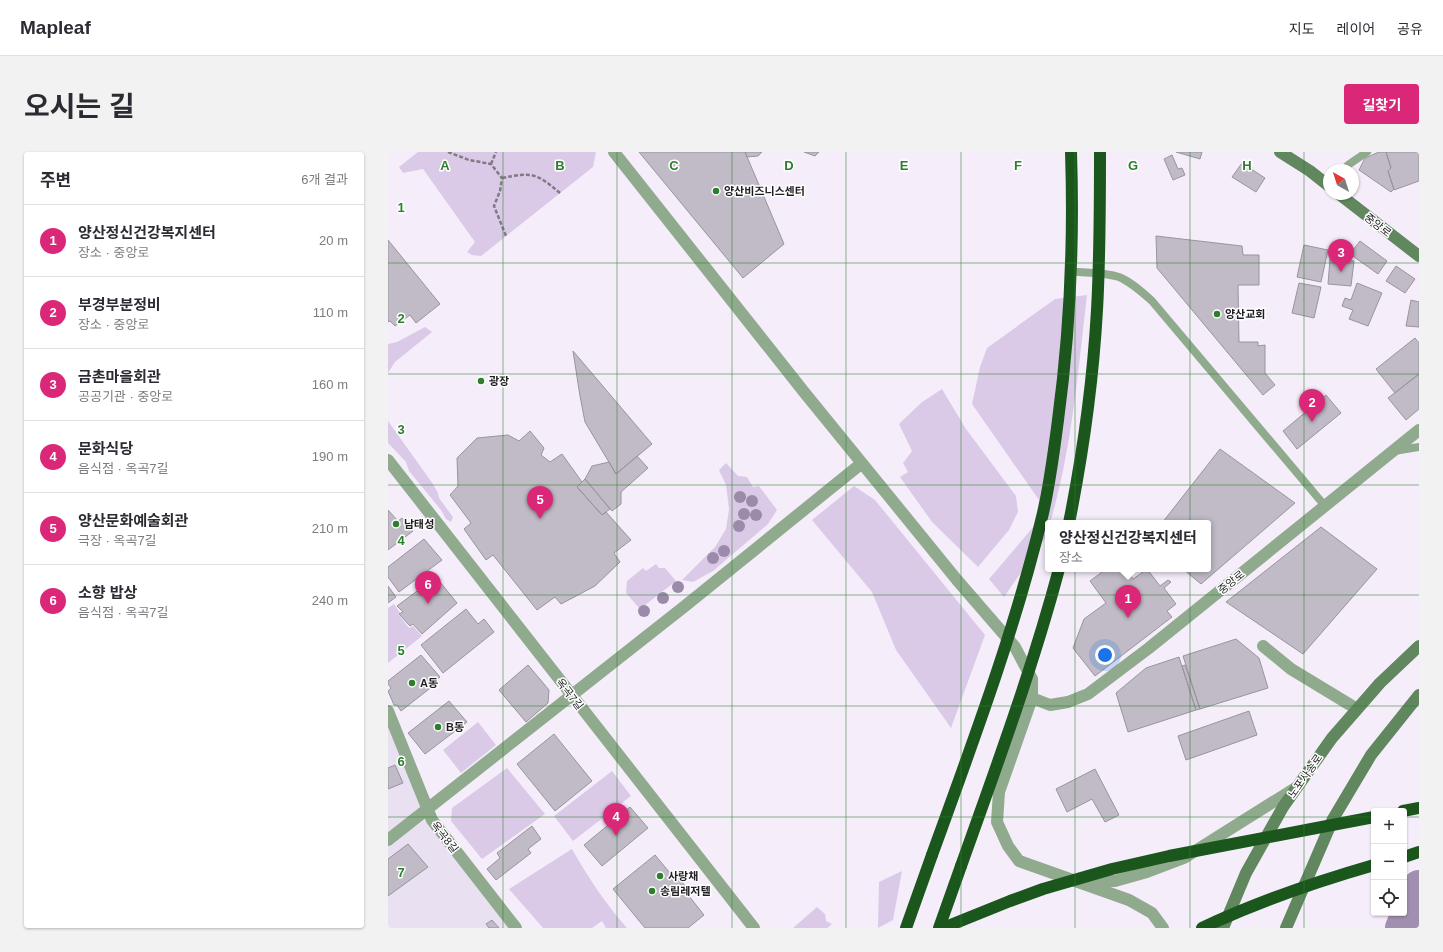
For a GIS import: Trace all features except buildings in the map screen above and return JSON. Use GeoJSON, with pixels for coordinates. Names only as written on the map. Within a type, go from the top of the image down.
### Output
{"type":"FeatureCollection","features":[{"type":"Feature","properties":{"kind":"highway"},"geometry":{"type":"LineString","coordinates":[[906,928],[998,670],[1021,597],[1043,511],[1055,443],[1066,364],[1071,279],[1073,202],[1071,152]]}},
{"type":"Feature","properties":{"kind":"highway"},"geometry":{"type":"LineString","coordinates":[[1070,520],[1079,473],[1089,394],[1097,310],[1100,231],[1100,152]]}},
{"type":"Feature","properties":{"kind":"highway"},"geometry":{"type":"LineString","coordinates":[[939,928],[997,765],[1045,621],[1058,572]]}},
{"type":"Feature","properties":{"kind":"highway"},"geometry":{"type":"LineString","coordinates":[[1407,810],[1419,808]]}},
{"type":"Feature","properties":{"kind":"highway"},"geometry":{"type":"LineString","coordinates":[[943,928],[1010,900],[1112,869],[1169,856],[1371,818]]}},
{"type":"Feature","properties":{"kind":"highway"},"geometry":{"type":"LineString","coordinates":[[1407,856],[1419,852]]}},
{"type":"Feature","properties":{"kind":"highway"},"geometry":{"type":"LineString","coordinates":[[1202,928],[1278,896],[1371,866]]}},
{"type":"Feature","properties":{"kind":"main road"},"geometry":{"type":"LineString","coordinates":[[1280,152],[1323,181]]}},
{"type":"Feature","properties":{"kind":"main road","name":"중앙로"},"geometry":{"type":"LineString","coordinates":[[1347,200],[1417,253]]}},
{"type":"Feature","properties":{"kind":"main road","name":"노포사송로"},"geometry":{"type":"LineString","coordinates":[[1223,928],[1246,873],[1283,806],[1332,738],[1380,683],[1419,646]]}},
{"type":"Feature","properties":{"kind":"main road"},"geometry":{"type":"LineString","coordinates":[[1286,928],[1333,819],[1371,754],[1419,695]]}},
{"type":"Feature","properties":{"kind":"street"},"geometry":{"type":"LineString","coordinates":[[614,152],[862,463],[957,580],[1015,647],[1032,679],[1032,698],[999,792],[997,822],[1008,846],[1019,862],[1129,900],[1152,912],[1163,928]]}},
{"type":"Feature","properties":{"kind":"street","name":"중앙로"},"geometry":{"type":"LineString","coordinates":[[1032,698],[1050,705],[1068,702],[1088,694],[1149,648],[1419,430]]}},
{"type":"Feature","properties":{"kind":"street","name":"옥곡7길"},"geometry":{"type":"LineString","coordinates":[[388,460],[754,928]]}},
{"type":"Feature","properties":{"kind":"street"},"geometry":{"type":"LineString","coordinates":[[388,840],[572,696],[862,463]]}},
{"type":"Feature","properties":{"kind":"street"},"geometry":{"type":"LineString","coordinates":[[1263,646],[1292,669],[1357,709]]}},
{"type":"Feature","properties":{"kind":"street","name":"옥곡8길"},"geometry":{"type":"LineString","coordinates":[[388,711],[432,820],[516,928]]}},
{"type":"Feature","properties":{"kind":"street"},"geometry":{"type":"LineString","coordinates":[[1072,880],[1116,881],[1147,872],[1184,858],[1297,787]]}},
{"type":"Feature","properties":{"kind":"lane"},"geometry":{"type":"LineString","coordinates":[[1349,164],[1367,152]]}},
{"type":"Feature","properties":{"kind":"lane"},"geometry":{"type":"LineString","coordinates":[[1078,272],[1118,277],[1136,288],[1152,301],[1325,506]]}},
{"type":"Feature","properties":{"kind":"lane"},"geometry":{"type":"LineString","coordinates":[[1394,451],[1419,447]]}},
{"type":"Feature","properties":{"kind":"path"},"geometry":{"type":"LineString","coordinates":[[448,152],[469,160],[491,164],[502,178],[500,191],[494,206],[506,236]]}},
{"type":"Feature","properties":{"kind":"path"},"geometry":{"type":"LineString","coordinates":[[491,164],[496,152]]}},
{"type":"Feature","properties":{"kind":"path"},"geometry":{"type":"LineString","coordinates":[[502,178],[529,174],[542,179],[560,193]]}},
{"type":"Feature","properties":{"kind":"shaded area"},"geometry":{"type":"Polygon","coordinates":[[[418,152],[596,152],[593,167],[481,256],[472,255],[467,252],[475,242],[423,169],[403,173],[399,167],[418,152]]]}},
{"type":"Feature","properties":{"kind":"shaded area"},"geometry":{"type":"Polygon","coordinates":[[[1087,295],[1069,438],[1058,495],[1051,520],[1045,520],[1045,538],[1004,597],[989,579],[1035,525],[1039,500],[972,404],[980,367],[987,348],[1055,299],[1087,295]]]}},
{"type":"Feature","properties":{"kind":"shaded area"},"geometry":{"type":"Polygon","coordinates":[[[425,327],[432,332],[395,362],[388,373],[388,344],[397,342],[425,327]]]}},
{"type":"Feature","properties":{"kind":"shaded area"},"geometry":{"type":"Polygon","coordinates":[[[942,389],[966,429],[1016,496],[1018,512],[1009,530],[978,567],[932,522],[900,477],[908,472],[903,463],[912,451],[899,424],[922,402],[942,389]]]}},
{"type":"Feature","properties":{"kind":"shaded area"},"geometry":{"type":"Polygon","coordinates":[[[388,421],[433,484],[439,498],[453,517],[451,522],[446,519],[441,510],[409,471],[406,462],[388,443],[388,421]]]}},
{"type":"Feature","properties":{"kind":"shaded area"},"geometry":{"type":"Polygon","coordinates":[[[726,463],[738,476],[747,477],[753,487],[759,486],[777,510],[768,524],[713,571],[693,582],[682,580],[715,547],[726,529],[729,509],[726,485],[719,470],[726,463]]]}},
{"type":"Feature","properties":{"kind":"shaded area"},"geometry":{"type":"Polygon","coordinates":[[[854,486],[875,500],[985,635],[951,728],[896,650],[872,592],[812,520],[854,486]]]}},
{"type":"Feature","properties":{"kind":"shaded area"},"geometry":{"type":"Polygon","coordinates":[[[656,564],[659,568],[665,568],[676,581],[640,609],[626,593],[627,581],[643,568],[646,571],[656,564]]]}},
{"type":"Feature","properties":{"kind":"shaded area"},"geometry":{"type":"Polygon","coordinates":[[[394,604],[400,613],[398,614],[409,628],[413,626],[422,636],[388,663],[388,608],[394,604]]]}},
{"type":"Feature","properties":{"kind":"shaded area"},"geometry":{"type":"Polygon","coordinates":[[[388,720],[423,808],[388,835],[388,720]]]}},
{"type":"Feature","properties":{"kind":"shaded area"},"geometry":{"type":"Polygon","coordinates":[[[478,722],[496,745],[461,773],[443,750],[478,722]]]}},
{"type":"Feature","properties":{"kind":"shaded area"},"geometry":{"type":"Polygon","coordinates":[[[507,768],[545,814],[482,859],[451,821],[452,808],[507,768]]]}},
{"type":"Feature","properties":{"kind":"shaded area"},"geometry":{"type":"Polygon","coordinates":[[[612,771],[631,796],[573,841],[554,816],[612,771]]]}},
{"type":"Feature","properties":{"kind":"shaded area"},"geometry":{"type":"Polygon","coordinates":[[[426,815],[514,928],[388,928],[388,844],[426,815]]]}},
{"type":"Feature","properties":{"kind":"shaded area"},"geometry":{"type":"Polygon","coordinates":[[[572,849],[597,890],[627,928],[606,928],[602,921],[592,928],[543,928],[509,889],[572,849]]]}},
{"type":"Feature","properties":{"kind":"shaded area"},"geometry":{"type":"Polygon","coordinates":[[[902,871],[893,920],[878,928],[879,882],[902,871]]]}},
{"type":"Feature","properties":{"kind":"shaded area"},"geometry":{"type":"Polygon","coordinates":[[[817,907],[825,914],[826,921],[832,924],[827,928],[793,928],[817,907]]]}},
{"type":"Feature","properties":{"kind":"waterway"},"geometry":{"type":"LineString","coordinates":[[1402,928],[1419,887]]}},
{"type":"Feature","properties":{"kind":"place","name":"양산비즈니스센터"},"geometry":{"type":"Point","coordinates":[716,191]}},
{"type":"Feature","properties":{"kind":"place","name":"금촌마을회관"},"geometry":{"type":"Point","coordinates":[1341,272]}},
{"type":"Feature","properties":{"kind":"place","name":"양산교회"},"geometry":{"type":"Point","coordinates":[1217,314]}},
{"type":"Feature","properties":{"kind":"place","name":"광장"},"geometry":{"type":"Point","coordinates":[481,381]}},
{"type":"Feature","properties":{"kind":"place","name":"부경부분정비"},"geometry":{"type":"Point","coordinates":[1312,422]}},
{"type":"Feature","properties":{"kind":"place","name":"양산문화예술회관"},"geometry":{"type":"Point","coordinates":[540,519]}},
{"type":"Feature","properties":{"kind":"place","name":"남태성"},"geometry":{"type":"Point","coordinates":[396,524]}},
{"type":"Feature","properties":{"kind":"place","name":"소향 밥상"},"geometry":{"type":"Point","coordinates":[428,604]}},
{"type":"Feature","properties":{"kind":"place","name":"양산정신건강복지센터"},"geometry":{"type":"Point","coordinates":[1128,618]}},
{"type":"Feature","properties":{"kind":"place","name":"A동"},"geometry":{"type":"Point","coordinates":[412,683]}},
{"type":"Feature","properties":{"kind":"place","name":"B동"},"geometry":{"type":"Point","coordinates":[438,727]}},
{"type":"Feature","properties":{"kind":"place","name":"문화식당"},"geometry":{"type":"Point","coordinates":[616,836]}},
{"type":"Feature","properties":{"kind":"place","name":"사랑채"},"geometry":{"type":"Point","coordinates":[660,876]}},
{"type":"Feature","properties":{"kind":"place","name":"송림레저텔"},"geometry":{"type":"Point","coordinates":[652,891]}}]}
